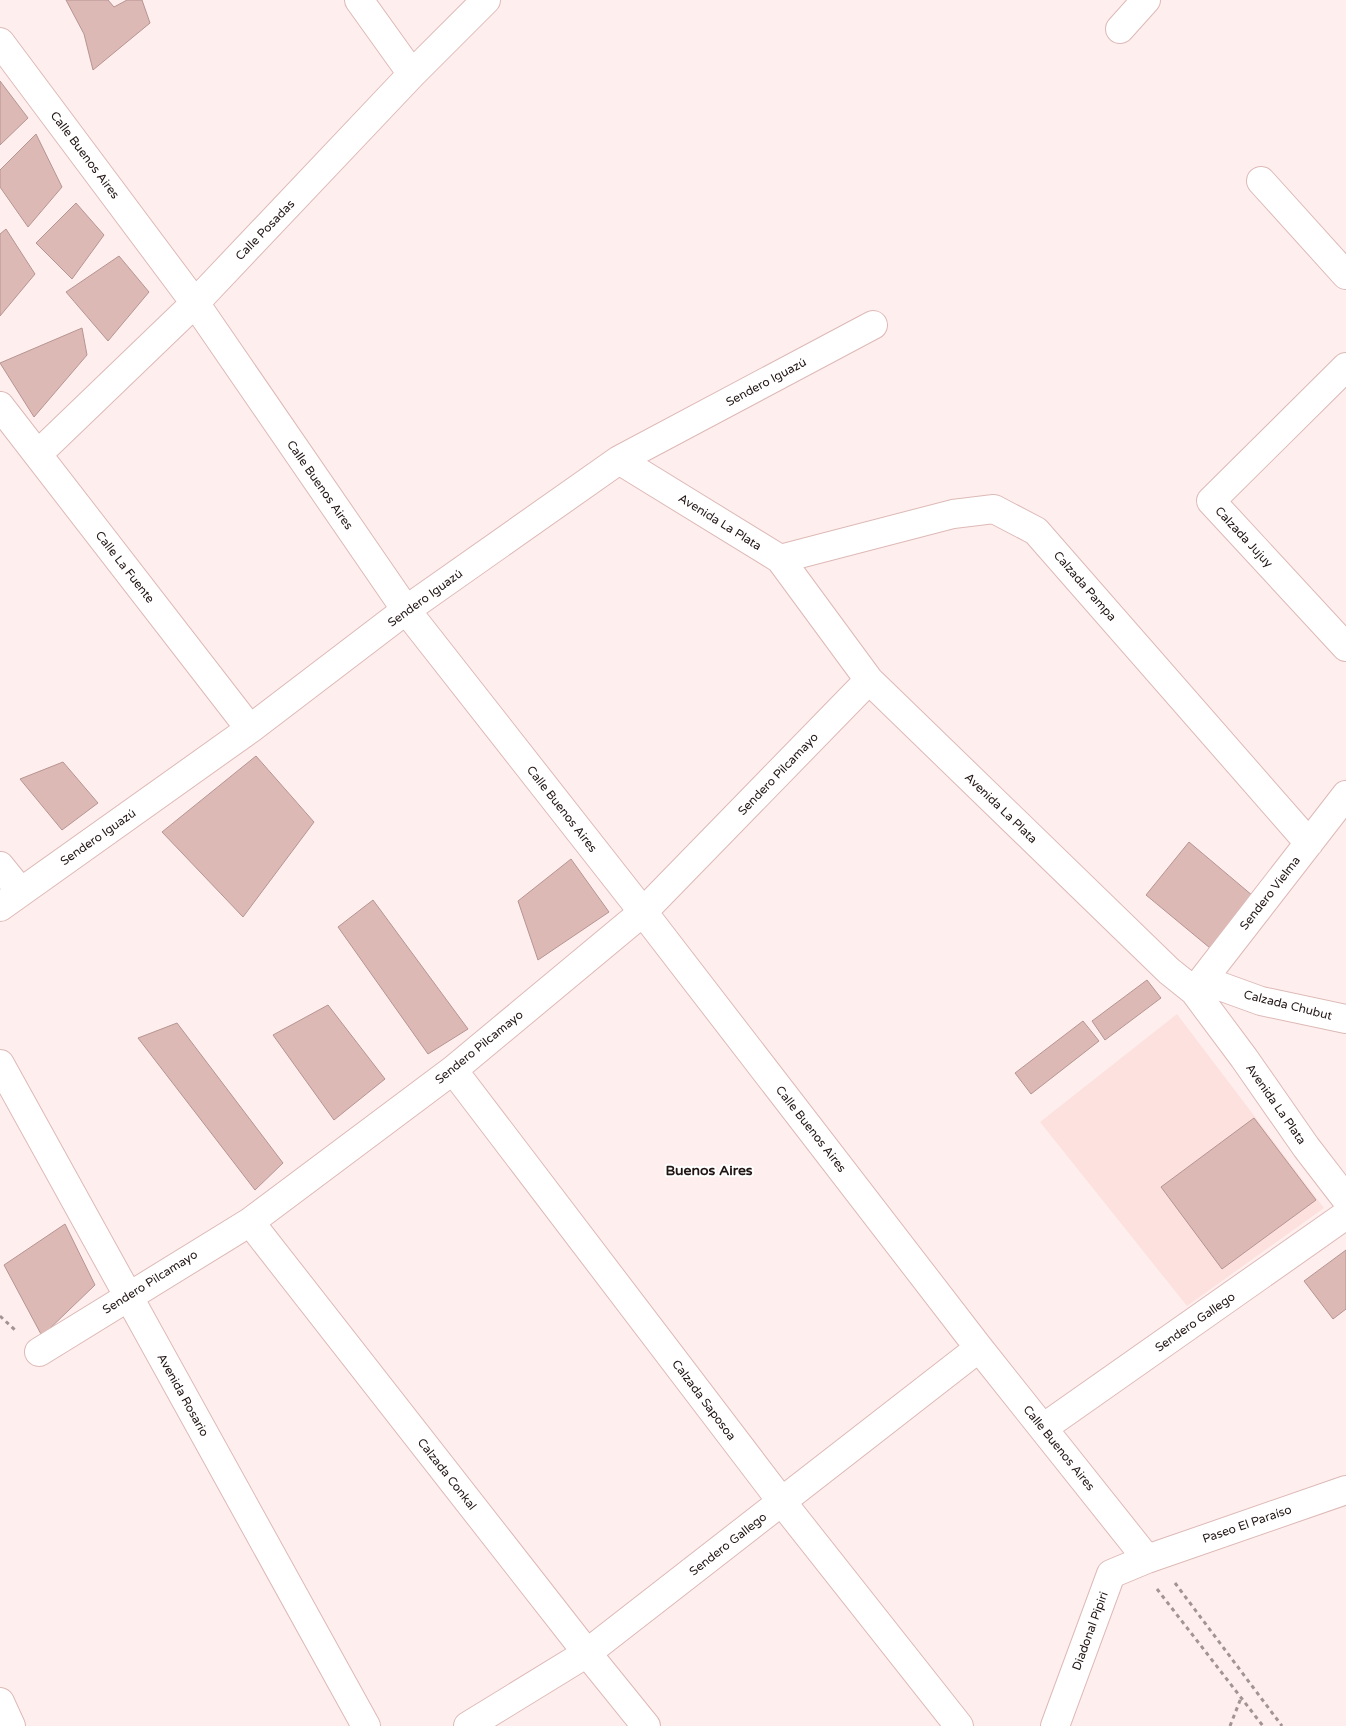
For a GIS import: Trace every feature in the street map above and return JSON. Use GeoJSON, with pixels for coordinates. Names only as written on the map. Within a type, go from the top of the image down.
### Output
{"type":"FeatureCollection","features":[{"type":"Feature","properties":{"kind":"street"},"geometry":{"type":"LineString","coordinates":[[359,0],[412,74]]}},
{"type":"Feature","properties":{"kind":"street","name":"Calle Posadas"},"geometry":{"type":"LineString","coordinates":[[38,454],[195,303],[412,74],[486,0]]}},
{"type":"Feature","properties":{"kind":"street"},"geometry":{"type":"LineString","coordinates":[[1120,29],[1146,0]]}},
{"type":"Feature","properties":{"kind":"street","name":"Calle Buenos Aires"},"geometry":{"type":"LineString","coordinates":[[0,42],[195,303],[406,610],[1146,1560]]}},
{"type":"Feature","properties":{"kind":"street"},"geometry":{"type":"LineString","coordinates":[[1261,181],[1346,275]]}},
{"type":"Feature","properties":{"kind":"street","name":"Sendero Iguazú"},"geometry":{"type":"LineString","coordinates":[[11,899],[250,729],[406,610],[619,460],[873,325]]}},
{"type":"Feature","properties":{"kind":"street","name":"Calzada Jujuy"},"geometry":{"type":"LineString","coordinates":[[1346,367],[1211,501],[1346,647]]}},
{"type":"Feature","properties":{"kind":"street","name":"Calle La Fuente"},"geometry":{"type":"LineString","coordinates":[[0,406],[250,729]]}},
{"type":"Feature","properties":{"kind":"street","name":"Avenida La Plata"},"geometry":{"type":"LineString","coordinates":[[619,460],[780,559],[869,680],[1169,971],[1198,985],[1244,1058],[1306,1147],[1346,1199]]}},
{"type":"Feature","properties":{"kind":"street","name":"Calzada Pampa"},"geometry":{"type":"LineString","coordinates":[[780,559],[953,514],[994,509],[1036,531],[1309,843]]}},
{"type":"Feature","properties":{"kind":"street","name":"Sendero Pilcamayo"},"geometry":{"type":"LineString","coordinates":[[39,1352],[250,1222],[452,1070],[643,912],[869,680]]}},
{"type":"Feature","properties":{"kind":"street","name":"Sendero Vielma"},"geometry":{"type":"LineString","coordinates":[[1198,985],[1346,796]]}},
{"type":"Feature","properties":{"kind":"street"},"geometry":{"type":"LineString","coordinates":[[0,866],[11,899]]}},
{"type":"Feature","properties":{"kind":"street","name":"Calzada Chubut"},"geometry":{"type":"LineString","coordinates":[[1198,985],[1346,1020]]}},
{"type":"Feature","properties":{"kind":"street","name":"Avenida Rosario"},"geometry":{"type":"LineString","coordinates":[[0,1064],[366,1726]]}},
{"type":"Feature","properties":{"kind":"street","name":"Calzada Saposoa"},"geometry":{"type":"LineString","coordinates":[[452,1070],[782,1502],[959,1726]]}},
{"type":"Feature","properties":{"kind":"street","name":"Sendero Gallego"},"geometry":{"type":"LineString","coordinates":[[1043,1428],[1346,1215]]}},
{"type":"Feature","properties":{"kind":"street","name":"Calzada Conkal"},"geometry":{"type":"LineString","coordinates":[[250,1222],[646,1726]]}},
{"type":"Feature","properties":{"kind":"street","name":"Sendero Gallego"},"geometry":{"type":"LineString","coordinates":[[468,1726],[587,1653],[979,1348]]}},
{"type":"Feature","properties":{"kind":"street","name":"Paseo El Paraíso"},"geometry":{"type":"LineString","coordinates":[[1146,1560],[1346,1490]]}},
{"type":"Feature","properties":{"kind":"street","name":"Diadonal Pipiri"},"geometry":{"type":"LineString","coordinates":[[1055,1726],[1111,1574],[1146,1560]]}},
{"type":"Feature","properties":{"kind":"street"},"geometry":{"type":"LineString","coordinates":[[0,1702],[11,1726]]}},
{"type":"Feature","properties":{"kind":"path"},"geometry":{"type":"LineString","coordinates":[[1146,1560],[1241,1698],[1263,1726]]}},
{"type":"Feature","properties":{"kind":"path"},"geometry":{"type":"LineString","coordinates":[[1146,1560],[1282,1726]]}},
{"type":"Feature","properties":{"kind":"path"},"geometry":{"type":"LineString","coordinates":[[1230,1726],[1241,1698]]}},
{"type":"Feature","properties":{"kind":"shaded area"},"geometry":{"type":"Polygon","coordinates":[[[1177,1014],[1324,1208],[1187,1306],[1040,1122],[1177,1014]]]}},
{"type":"Feature","properties":{"kind":"building"},"geometry":{"type":"Polygon","coordinates":[[[66,0],[108,0],[114,7],[127,0],[142,0],[150,23],[93,70],[84,34],[66,0]]]}},
{"type":"Feature","properties":{"kind":"building"},"geometry":{"type":"Polygon","coordinates":[[[0,81],[28,118],[0,145],[0,81]]]}},
{"type":"Feature","properties":{"kind":"building"},"geometry":{"type":"Polygon","coordinates":[[[36,134],[62,187],[28,227],[0,187],[0,170],[36,134]]]}},
{"type":"Feature","properties":{"kind":"building"},"geometry":{"type":"Polygon","coordinates":[[[76,203],[104,235],[72,279],[36,243],[76,203]]]}},
{"type":"Feature","properties":{"kind":"building"},"geometry":{"type":"Polygon","coordinates":[[[6,229],[35,274],[0,316],[0,234],[6,229]]]}},
{"type":"Feature","properties":{"kind":"building"},"geometry":{"type":"Polygon","coordinates":[[[119,256],[149,292],[108,341],[66,292],[119,256]]]}},
{"type":"Feature","properties":{"kind":"building"},"geometry":{"type":"Polygon","coordinates":[[[82,328],[87,355],[34,417],[0,363],[82,328]]]}},
{"type":"Feature","properties":{"kind":"building"},"geometry":{"type":"Polygon","coordinates":[[[256,756],[314,822],[243,917],[162,832],[256,756]]]}},
{"type":"Feature","properties":{"kind":"building"},"geometry":{"type":"Polygon","coordinates":[[[63,762],[98,803],[62,830],[20,779],[63,762]]]}},
{"type":"Feature","properties":{"kind":"building"},"geometry":{"type":"Polygon","coordinates":[[[1189,842],[1253,896],[1210,948],[1146,895],[1189,842]]]}},
{"type":"Feature","properties":{"kind":"building"},"geometry":{"type":"Polygon","coordinates":[[[571,859],[609,912],[538,960],[518,901],[571,859]]]}},
{"type":"Feature","properties":{"kind":"building"},"geometry":{"type":"Polygon","coordinates":[[[373,900],[468,1029],[428,1054],[338,927],[373,900]]]}},
{"type":"Feature","properties":{"kind":"building"},"geometry":{"type":"Polygon","coordinates":[[[1147,980],[1161,998],[1105,1040],[1092,1021],[1147,980]]]}},
{"type":"Feature","properties":{"kind":"building"},"geometry":{"type":"Polygon","coordinates":[[[328,1005],[385,1079],[334,1120],[273,1035],[328,1005]]]}},
{"type":"Feature","properties":{"kind":"building"},"geometry":{"type":"Polygon","coordinates":[[[1083,1021],[1099,1041],[1031,1094],[1015,1073],[1083,1021]]]}},
{"type":"Feature","properties":{"kind":"building"},"geometry":{"type":"Polygon","coordinates":[[[177,1023],[283,1163],[255,1190],[138,1038],[177,1023]]]}},
{"type":"Feature","properties":{"kind":"building"},"geometry":{"type":"Polygon","coordinates":[[[1254,1118],[1316,1200],[1222,1269],[1161,1187],[1254,1118]]]}},
{"type":"Feature","properties":{"kind":"building"},"geometry":{"type":"Polygon","coordinates":[[[65,1224],[95,1285],[42,1336],[4,1265],[65,1224]]]}},
{"type":"Feature","properties":{"kind":"building"},"geometry":{"type":"Polygon","coordinates":[[[1346,1250],[1346,1309],[1333,1319],[1304,1281],[1346,1250]]]}},
{"type":"Feature","properties":{"kind":"district","name":"Buenos Aires"},"geometry":{"type":"Point","coordinates":[709,1170]}}]}
